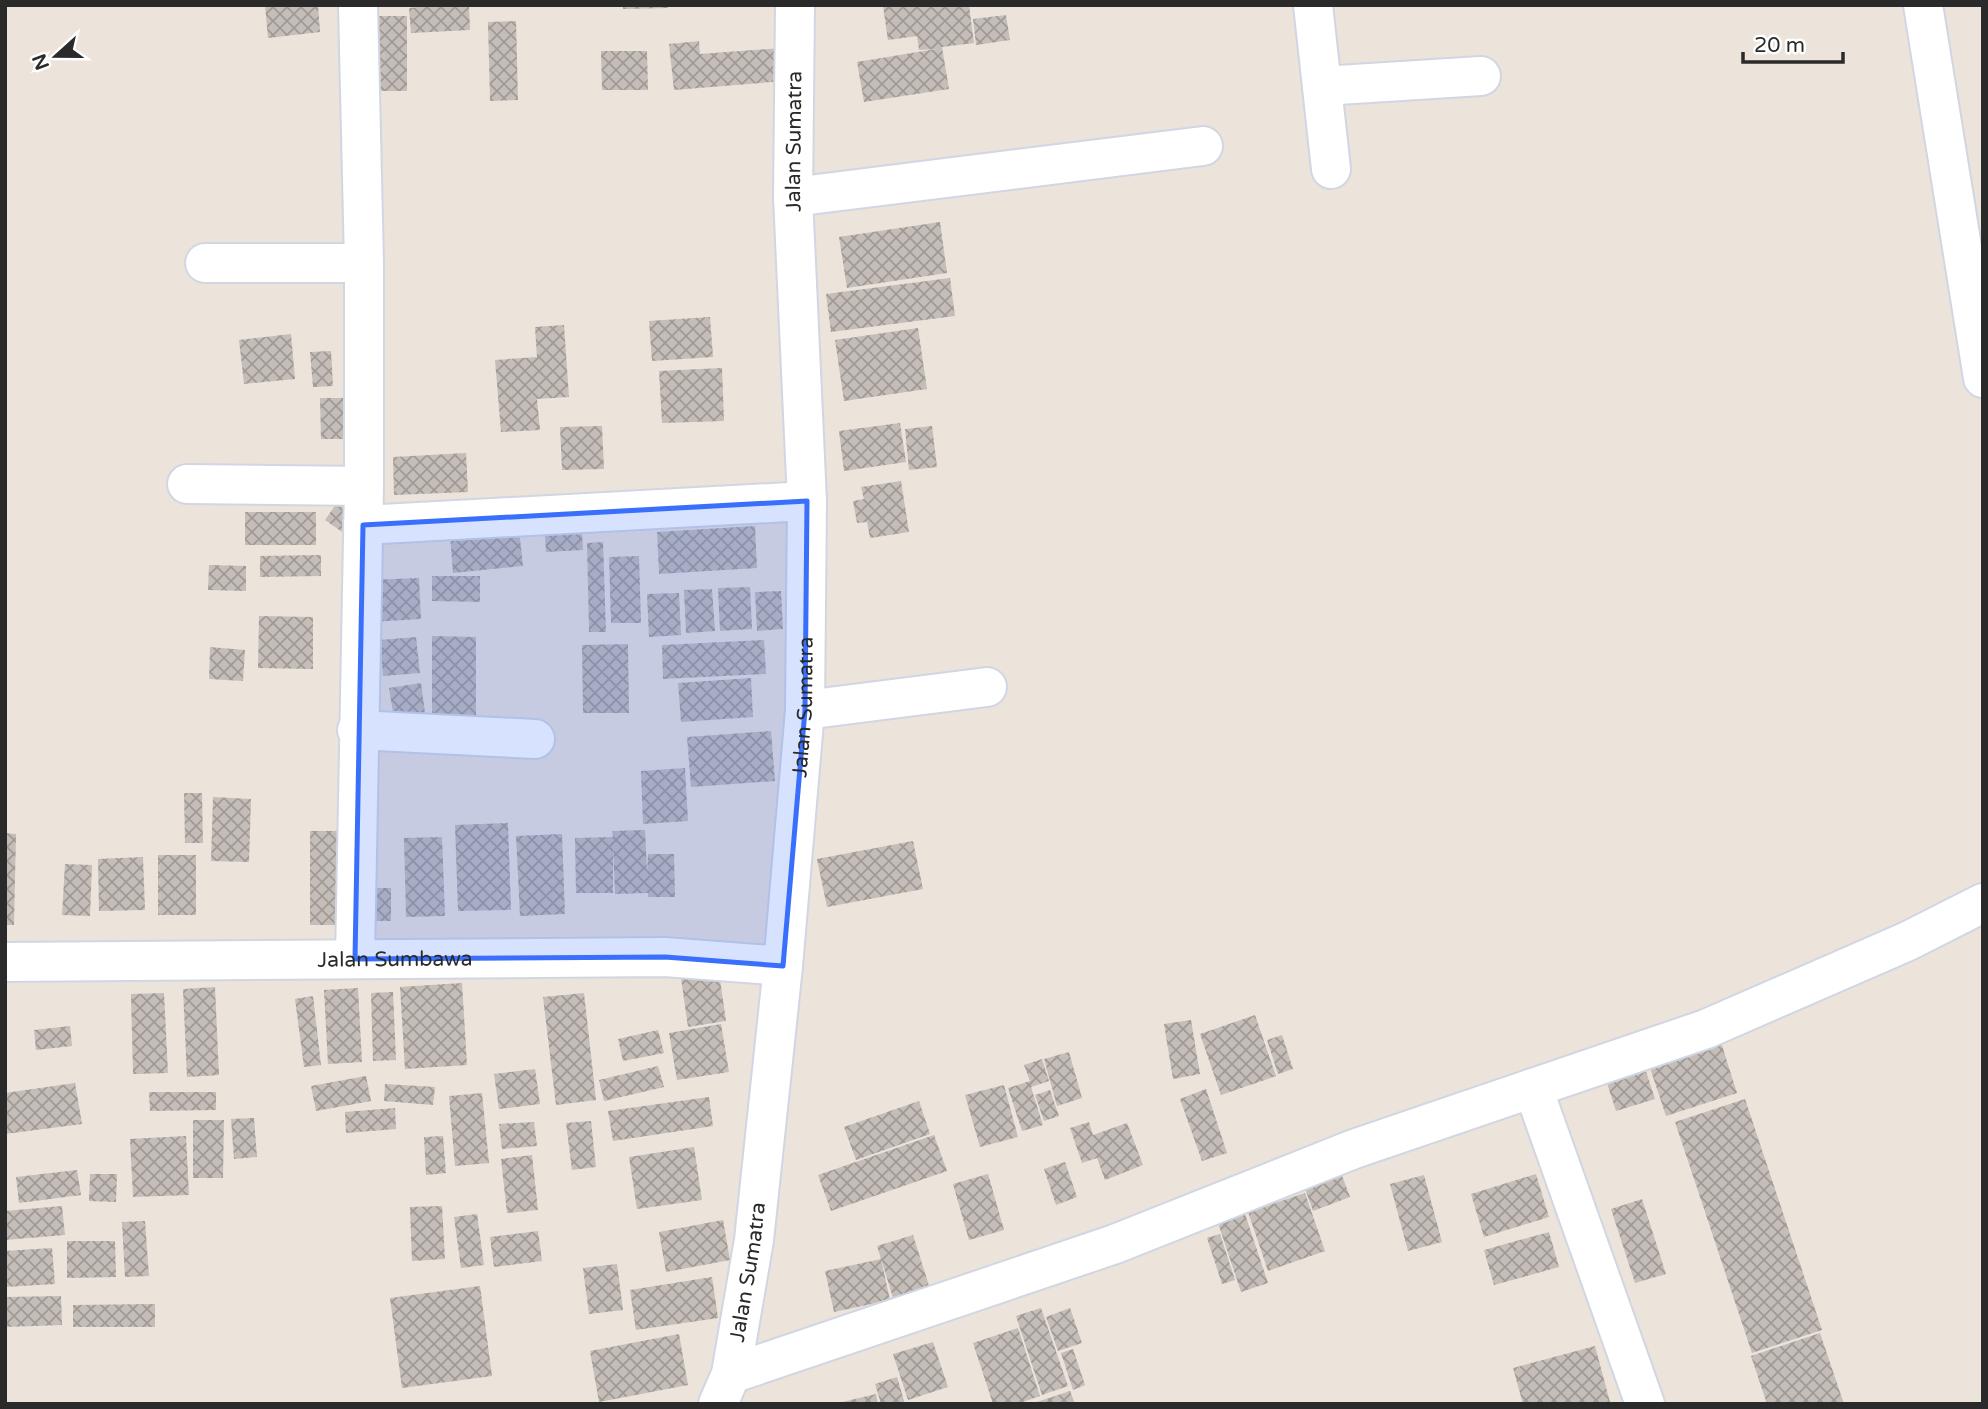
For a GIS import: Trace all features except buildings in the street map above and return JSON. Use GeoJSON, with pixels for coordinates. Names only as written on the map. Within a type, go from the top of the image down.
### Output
{"type":"FeatureCollection","features":[{"type":"Feature","properties":{"kind":"street"},"geometry":{"type":"LineString","coordinates":[[355,959],[357,730],[365,486],[364,263],[358,5]]}},
{"type":"Feature","properties":{"kind":"street","name":"Jalan Sumatra"},"geometry":{"type":"LineString","coordinates":[[725,1389],[754,1240],[783,966],[806,710],[807,501],[793,197],[795,5]]}},
{"type":"Feature","properties":{"kind":"street"},"geometry":{"type":"LineString","coordinates":[[1312,5],[1331,169]]}},
{"type":"Feature","properties":{"kind":"street"},"geometry":{"type":"LineString","coordinates":[[1923,5],[1983,378]]}},
{"type":"Feature","properties":{"kind":"street"},"geometry":{"type":"LineString","coordinates":[[1322,86],[1481,76]]}},
{"type":"Feature","properties":{"kind":"street"},"geometry":{"type":"LineString","coordinates":[[793,197],[1203,146]]}},
{"type":"Feature","properties":{"kind":"street"},"geometry":{"type":"LineString","coordinates":[[205,263],[364,263]]}},
{"type":"Feature","properties":{"kind":"street"},"geometry":{"type":"LineString","coordinates":[[187,484],[365,486]]}},
{"type":"Feature","properties":{"kind":"street"},"geometry":{"type":"LineString","coordinates":[[363,525],[807,501]]}},
{"type":"Feature","properties":{"kind":"street"},"geometry":{"type":"LineString","coordinates":[[806,710],[987,687]]}},
{"type":"Feature","properties":{"kind":"street"},"geometry":{"type":"LineString","coordinates":[[357,730],[535,739]]}},
{"type":"Feature","properties":{"kind":"street"},"geometry":{"type":"LineString","coordinates":[[725,1389],[1115,1244],[1354,1149],[1706,1029],[1908,941],[1983,903]]}},
{"type":"Feature","properties":{"kind":"street","name":"Jalan Sumbawa"},"geometry":{"type":"LineString","coordinates":[[5,962],[665,957],[783,966]]}},
{"type":"Feature","properties":{"kind":"street"},"geometry":{"type":"LineString","coordinates":[[1533,1088],[1645,1404]]}},
{"type":"Feature","properties":{"kind":"highlighted area"},"geometry":{"type":"Polygon","coordinates":[[[807,501],[805,710],[783,966],[665,957],[355,959],[363,525],[807,501]]]}}]}
